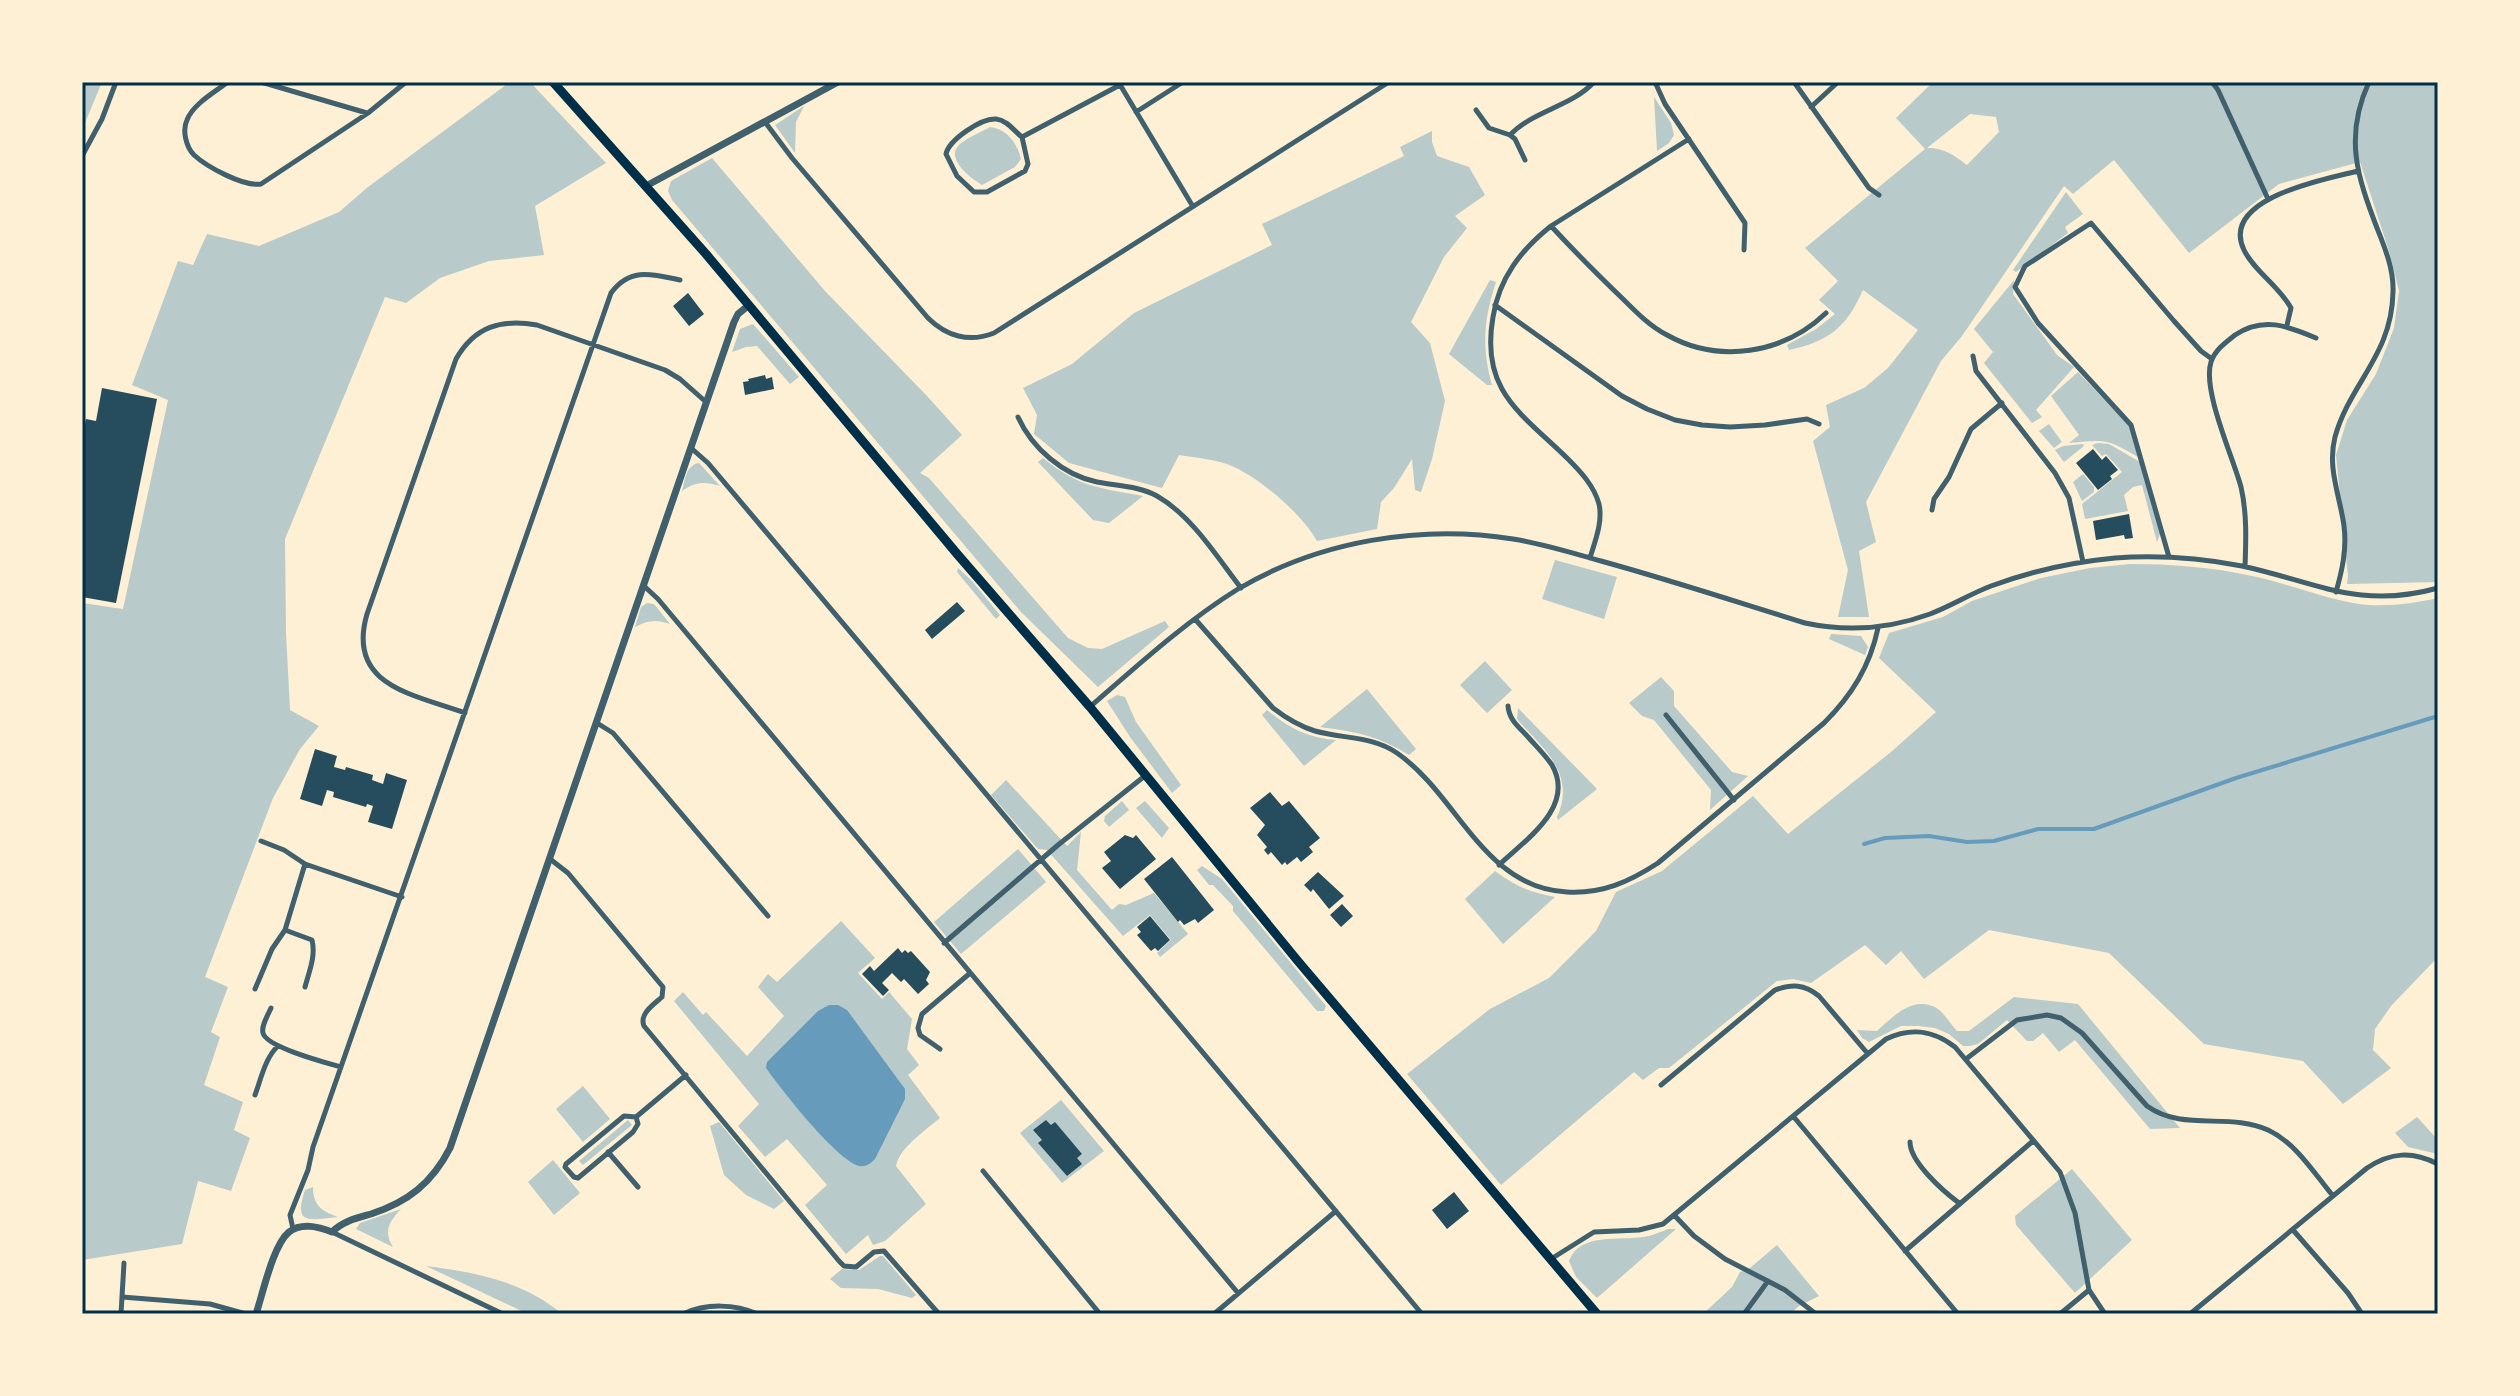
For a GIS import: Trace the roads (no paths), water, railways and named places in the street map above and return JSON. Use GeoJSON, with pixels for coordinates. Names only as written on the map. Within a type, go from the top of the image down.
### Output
{"type":"FeatureCollection","features":[{"type":"Feature","properties":{"kind":"main road"},"geometry":{"type":"LineString","coordinates":[[553,82],[749,305],[1090,707],[1297,960],[1597,1314]]}},
{"type":"Feature","properties":{"kind":"street"},"geometry":{"type":"LineString","coordinates":[[82,156],[102,119],[116,82]]}},
{"type":"Feature","properties":{"kind":"street"},"geometry":{"type":"LineString","coordinates":[[228,82],[188,116],[186,140],[195,156],[241,183],[254,186],[368,113],[406,82]]}},
{"type":"Feature","properties":{"kind":"street"},"geometry":{"type":"LineString","coordinates":[[261,82],[368,113]]}},
{"type":"Feature","properties":{"kind":"street"},"geometry":{"type":"LineString","coordinates":[[1136,112],[1183,82]]}},
{"type":"Feature","properties":{"kind":"street"},"geometry":{"type":"LineString","coordinates":[[765,122],[928,318],[944,332],[963,338],[984,337],[1389,82]]}},
{"type":"Feature","properties":{"kind":"street"},"geometry":{"type":"LineString","coordinates":[[1510,135],[1539,113],[1580,95],[1594,82]]}},
{"type":"Feature","properties":{"kind":"street"},"geometry":{"type":"LineString","coordinates":[[1655,82],[1665,104],[1745,223],[1744,250]]}},
{"type":"Feature","properties":{"kind":"street"},"geometry":{"type":"LineString","coordinates":[[1794,82],[1869,188],[1879,195]]}},
{"type":"Feature","properties":{"kind":"street"},"geometry":{"type":"LineString","coordinates":[[1811,107],[1838,82]]}},
{"type":"Feature","properties":{"kind":"street"},"geometry":{"type":"LineString","coordinates":[[2212,82],[2268,199]]}},
{"type":"Feature","properties":{"kind":"street"},"geometry":{"type":"LineString","coordinates":[[2336,592],[2343,567],[2344,530],[2332,469],[2334,444],[2341,421],[2382,347],[2393,303],[2391,269],[2358,171],[2353,138],[2359,107],[2369,82]]}},
{"type":"Feature","properties":{"kind":"street"},"geometry":{"type":"LineString","coordinates":[[646,186],[834,83]]}},
{"type":"Feature","properties":{"kind":"street"},"geometry":{"type":"LineString","coordinates":[[1022,137],[1119,83],[1192,205]]}},
{"type":"Feature","properties":{"kind":"street"},"geometry":{"type":"LineString","coordinates":[[1476,110],[1489,128],[1515,139],[1525,160]]}},
{"type":"Feature","properties":{"kind":"street"},"geometry":{"type":"LineString","coordinates":[[990,120],[1005,122],[1022,137],[1028,164],[1025,171],[980,194],[957,176],[946,155],[948,145],[956,137],[990,120]]}},
{"type":"Feature","properties":{"kind":"street"},"geometry":{"type":"LineString","coordinates":[[1590,558],[1601,518],[1595,493],[1578,469],[1501,390],[1490,348],[1495,305],[1502,285],[1523,251],[1551,226],[1689,139]]}},
{"type":"Feature","properties":{"kind":"street"},"geometry":{"type":"LineString","coordinates":[[2287,325],[2291,308],[2286,298],[2245,253],[2240,239],[2241,228],[2247,217],[2268,199],[2358,171]]}},
{"type":"Feature","properties":{"kind":"street"},"geometry":{"type":"LineString","coordinates":[[2170,557],[2131,425],[2038,323],[2015,287],[2025,266],[2091,223],[2182,331],[2212,359]]}},
{"type":"Feature","properties":{"kind":"street"},"geometry":{"type":"LineString","coordinates":[[1551,226],[1631,307],[1658,330],[1684,343],[1728,352],[1760,349],[1796,336],[1826,313]]}},
{"type":"Feature","properties":{"kind":"street"},"geometry":{"type":"LineString","coordinates":[[293,1229],[290,1215],[611,293],[618,283],[629,276],[643,274],[680,280]]}},
{"type":"Feature","properties":{"kind":"street"},"geometry":{"type":"LineString","coordinates":[[332,1232],[344,1223],[389,1208],[412,1195],[425,1185],[450,1148],[734,322],[749,305]]}},
{"type":"Feature","properties":{"kind":"street"},"geometry":{"type":"LineString","coordinates":[[1495,305],[1622,396],[1675,420],[1730,427],[1807,419],[1819,424]]}},
{"type":"Feature","properties":{"kind":"street"},"geometry":{"type":"LineString","coordinates":[[465,713],[394,687],[382,679],[364,657],[363,628],[456,359],[470,338],[494,326],[523,322],[537,325],[665,370],[706,402]]}},
{"type":"Feature","properties":{"kind":"street"},"geometry":{"type":"LineString","coordinates":[[2245,567],[2244,506],[2213,396],[2212,359],[2223,343],[2244,328],[2266,323],[2287,325],[2316,338]]}},
{"type":"Feature","properties":{"kind":"street"},"geometry":{"type":"LineString","coordinates":[[1973,356],[1976,371],[2040,451],[2069,498],[2083,562]]}},
{"type":"Feature","properties":{"kind":"street"},"geometry":{"type":"LineString","coordinates":[[1932,510],[1934,499],[1949,477],[1971,429],[2002,403]]}},
{"type":"Feature","properties":{"kind":"street"},"geometry":{"type":"LineString","coordinates":[[1018,417],[1029,438],[1065,469],[1093,481],[1144,490],[1172,507],[1207,543],[1241,588]]}},
{"type":"Feature","properties":{"kind":"street"},"geometry":{"type":"LineString","coordinates":[[691,448],[728,487],[1422,1314]]}},
{"type":"Feature","properties":{"kind":"street"},"geometry":{"type":"LineString","coordinates":[[1090,707],[1142,660],[1241,588],[1295,562],[1332,550],[1399,536],[1437,534],[1510,538],[1543,544],[1824,627],[1878,628],[1929,614],[2010,580],[2083,562],[2170,557],[2245,567],[2336,592],[2387,597],[2438,588]]}},
{"type":"Feature","properties":{"kind":"street"},"geometry":{"type":"LineString","coordinates":[[643,585],[658,599],[1238,1293]]}},
{"type":"Feature","properties":{"kind":"street"},"geometry":{"type":"LineString","coordinates":[[1195,619],[1273,708],[1286,718],[1318,732],[1364,739],[1402,757],[1499,865],[1525,882],[1559,892],[1614,887],[1658,863],[1844,703],[1867,666],[1878,628]]}},
{"type":"Feature","properties":{"kind":"street"},"geometry":{"type":"LineString","coordinates":[[1499,865],[1549,817],[1556,806],[1558,794],[1554,768],[1511,719],[1508,706]]}},
{"type":"Feature","properties":{"kind":"street"},"geometry":{"type":"LineString","coordinates":[[1666,715],[1734,800]]}},
{"type":"Feature","properties":{"kind":"street"},"geometry":{"type":"LineString","coordinates":[[597,723],[613,733],[768,916]]}},
{"type":"Feature","properties":{"kind":"street"},"geometry":{"type":"LineString","coordinates":[[944,943],[1146,774]]}},
{"type":"Feature","properties":{"kind":"street"},"geometry":{"type":"LineString","coordinates":[[261,841],[284,850],[305,864],[402,897]]}},
{"type":"Feature","properties":{"kind":"street"},"geometry":{"type":"LineString","coordinates":[[550,859],[568,873],[663,987],[662,997],[643,1015],[642,1021],[844,1266],[856,1267],[874,1252],[884,1251],[939,1314]]}},
{"type":"Feature","properties":{"kind":"street"},"geometry":{"type":"LineString","coordinates":[[255,989],[272,949],[285,930],[305,864]]}},
{"type":"Feature","properties":{"kind":"street"},"geometry":{"type":"LineString","coordinates":[[285,930],[312,940],[312,959],[305,987]]}},
{"type":"Feature","properties":{"kind":"street"},"geometry":{"type":"LineString","coordinates":[[940,1049],[920,1035],[919,1021],[922,1014],[969,974]]}},
{"type":"Feature","properties":{"kind":"street"},"geometry":{"type":"LineString","coordinates":[[1661,1085],[1775,990],[1787,985],[1809,988],[1819,996],[1868,1054]]}},
{"type":"Feature","properties":{"kind":"street"},"geometry":{"type":"LineString","coordinates":[[271,1008],[263,1033],[266,1038],[278,1046],[341,1067]]}},
{"type":"Feature","properties":{"kind":"street"},"geometry":{"type":"LineString","coordinates":[[1966,1059],[2017,1020],[2047,1015],[2061,1018],[2082,1033],[2147,1106],[2157,1113],[2179,1119],[2251,1124],[2266,1128],[2293,1148],[2333,1196]]}},
{"type":"Feature","properties":{"kind":"street"},"geometry":{"type":"LineString","coordinates":[[1551,1259],[1594,1232],[1651,1228],[1675,1216],[1886,1039],[1900,1032],[1915,1031],[1943,1038],[1966,1059],[2060,1172],[2075,1213],[2089,1290],[2105,1314]]}},
{"type":"Feature","properties":{"kind":"street"},"geometry":{"type":"LineString","coordinates":[[255,1095],[267,1063],[278,1046]]}},
{"type":"Feature","properties":{"kind":"street"},"geometry":{"type":"LineString","coordinates":[[636,1117],[638,1124],[633,1132],[578,1178],[565,1167],[624,1116],[636,1117],[686,1075]]}},
{"type":"Feature","properties":{"kind":"street"},"geometry":{"type":"LineString","coordinates":[[1793,1116],[1958,1314]]}},
{"type":"Feature","properties":{"kind":"street"},"geometry":{"type":"LineString","coordinates":[[1905,1251],[2033,1141]]}},
{"type":"Feature","properties":{"kind":"street"},"geometry":{"type":"LineString","coordinates":[[1910,1142],[1912,1156],[1959,1203]]}},
{"type":"Feature","properties":{"kind":"street"},"geometry":{"type":"LineString","coordinates":[[608,1152],[638,1187]]}},
{"type":"Feature","properties":{"kind":"street"},"geometry":{"type":"LineString","coordinates":[[2190,1314],[2382,1158],[2411,1154],[2438,1164]]}},
{"type":"Feature","properties":{"kind":"street"},"geometry":{"type":"LineString","coordinates":[[983,1171],[1100,1314]]}},
{"type":"Feature","properties":{"kind":"street"},"geometry":{"type":"LineString","coordinates":[[1214,1314],[1336,1211]]}},
{"type":"Feature","properties":{"kind":"street"},"geometry":{"type":"LineString","coordinates":[[1675,1216],[1694,1236],[1725,1259],[1785,1290],[1816,1314]]}},
{"type":"Feature","properties":{"kind":"street"},"geometry":{"type":"LineString","coordinates":[[256,1314],[281,1242],[293,1229],[308,1226],[332,1232],[503,1314]]}},
{"type":"Feature","properties":{"kind":"street"},"geometry":{"type":"LineString","coordinates":[[2293,1230],[2348,1293],[2362,1314]]}},
{"type":"Feature","properties":{"kind":"street"},"geometry":{"type":"LineString","coordinates":[[121,1314],[124,1263]]}},
{"type":"Feature","properties":{"kind":"street"},"geometry":{"type":"LineString","coordinates":[[1744,1314],[1768,1281]]}},
{"type":"Feature","properties":{"kind":"street"},"geometry":{"type":"LineString","coordinates":[[2060,1314],[2089,1290]]}},
{"type":"Feature","properties":{"kind":"street"},"geometry":{"type":"LineString","coordinates":[[122,1297],[210,1304],[246,1314]]}},
{"type":"Feature","properties":{"kind":"street"},"geometry":{"type":"LineString","coordinates":[[683,1314],[705,1307],[722,1306],[738,1307],[758,1314]]}},
{"type":"Feature","properties":{"kind":"water"},"geometry":{"type":"Polygon","coordinates":[[[829,1005],[838,1005],[847,1010],[905,1089],[905,1099],[875,1159],[864,1166],[849,1161],[823,1138],[766,1068],[767,1062],[818,1011],[829,1005]]]}},
{"type":"Feature","properties":{"kind":"waterway"},"geometry":{"type":"LineString","coordinates":[[1864,844],[1885,838],[1929,836],[1967,842],[1994,841],[2038,829],[2094,829],[2236,778],[2438,716]]}}]}
